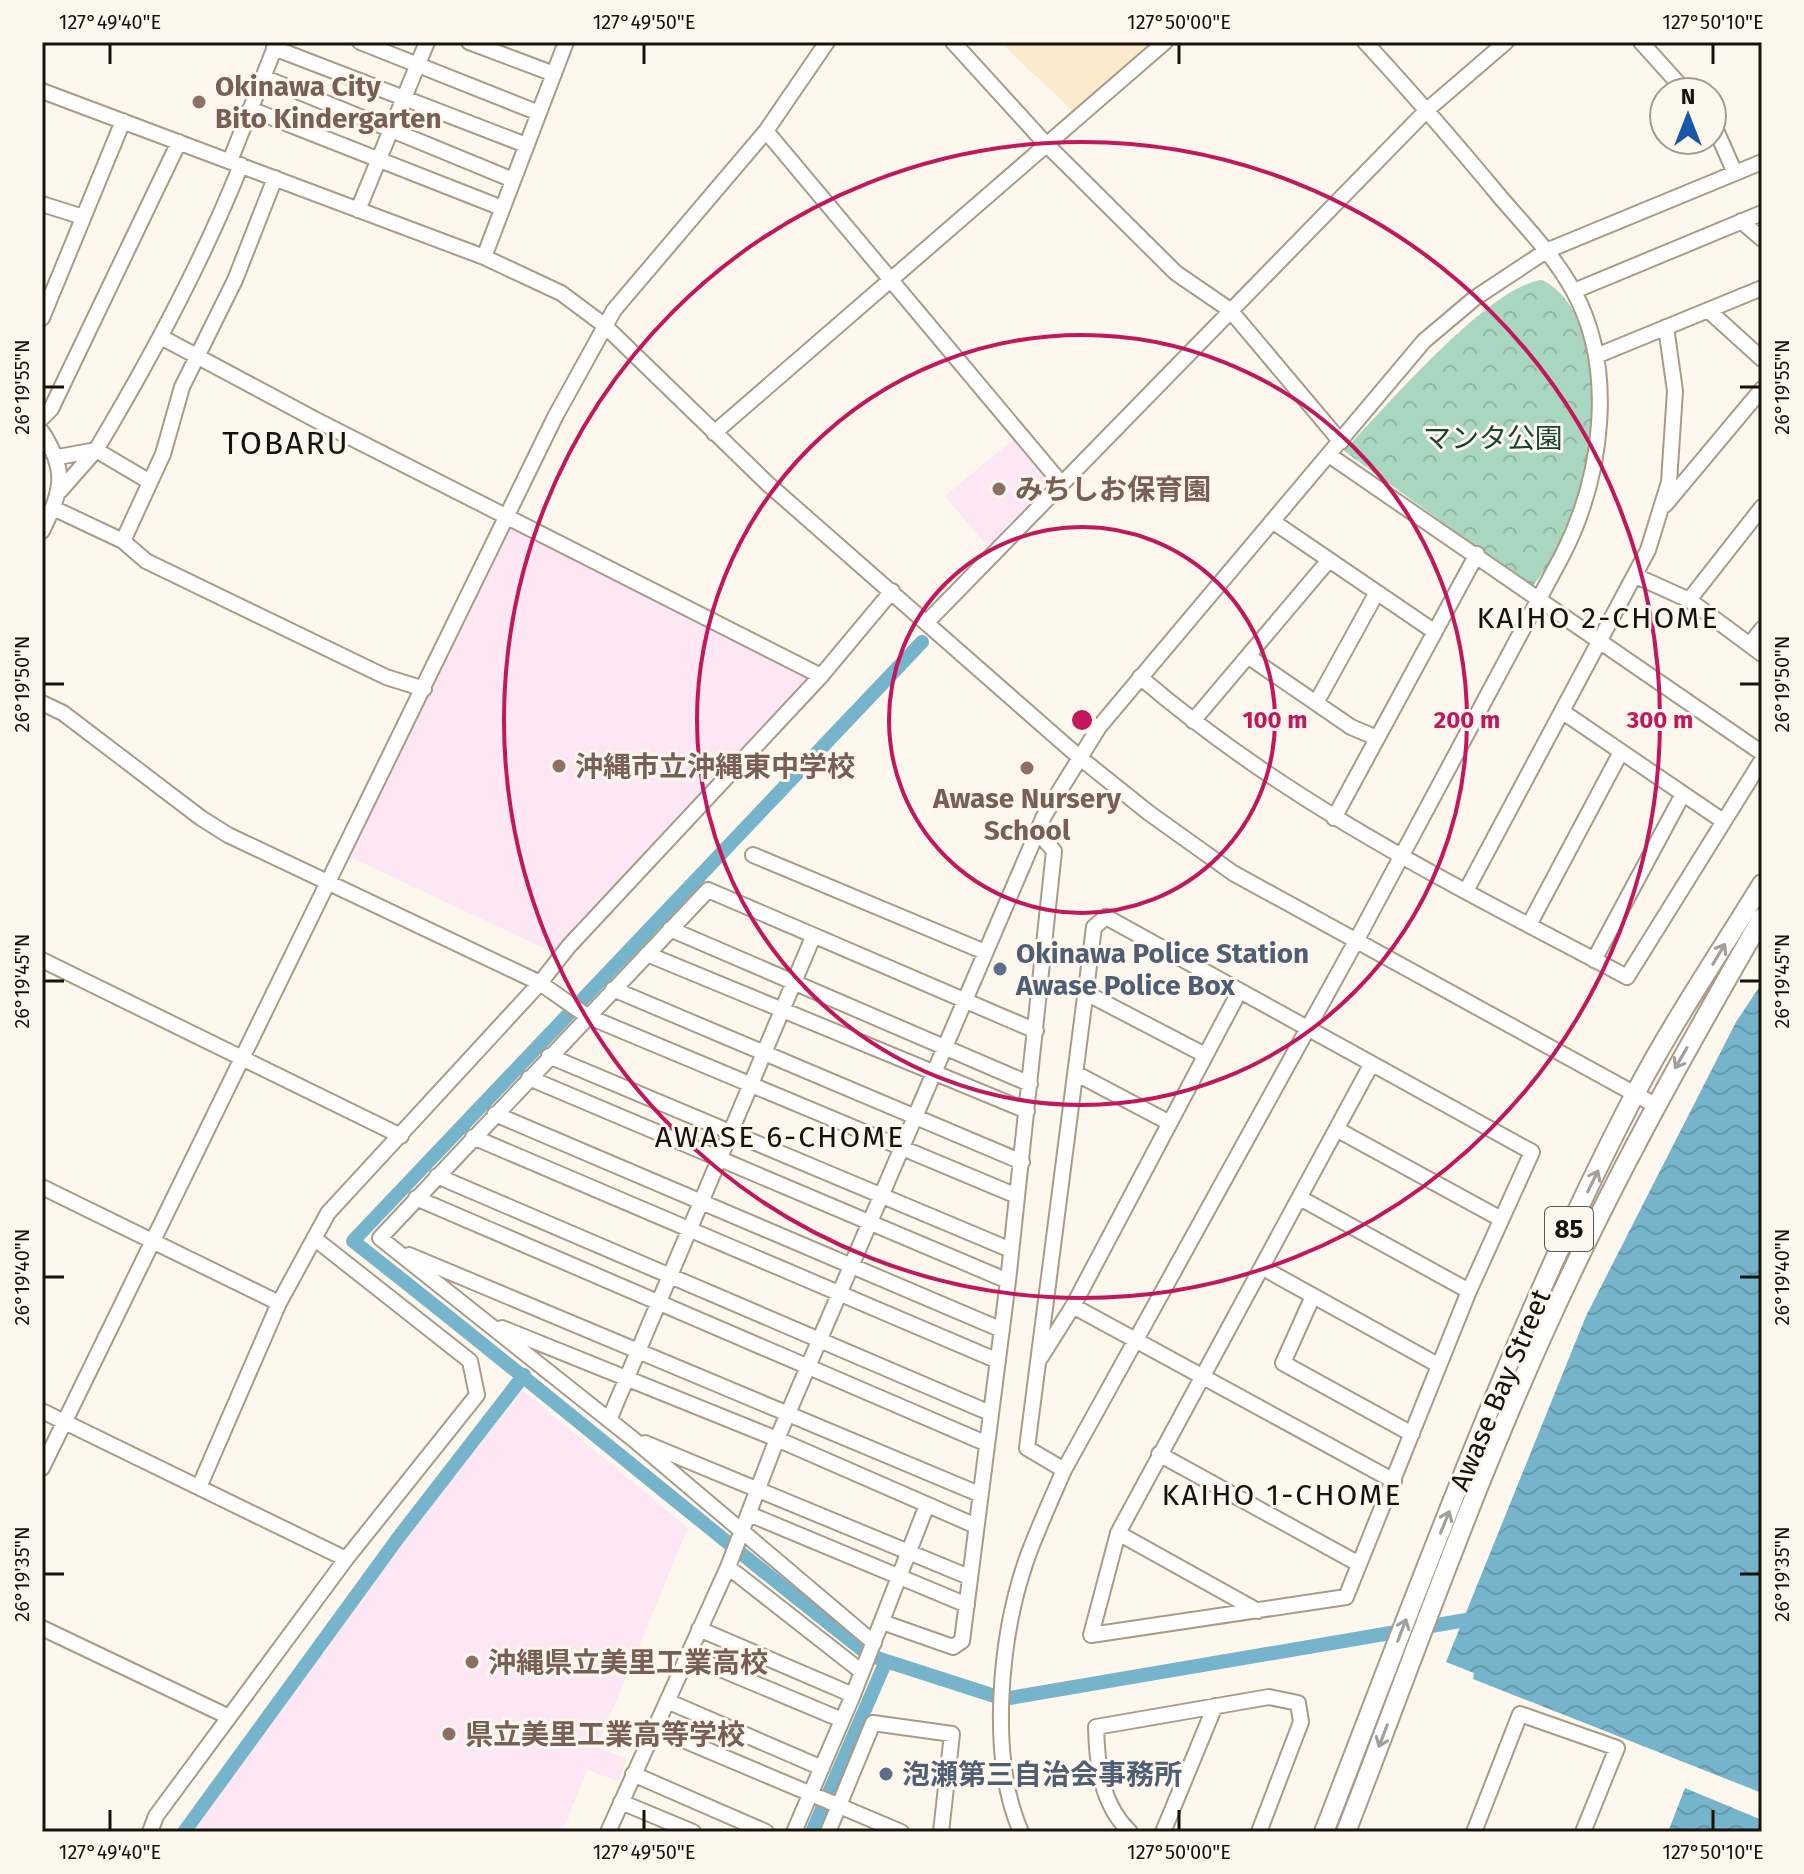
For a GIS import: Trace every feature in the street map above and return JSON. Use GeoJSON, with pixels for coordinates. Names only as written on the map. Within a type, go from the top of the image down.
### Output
{"type":"FeatureCollection","features":[{"type":"Feature","properties":{"kind":"main road","name":"Awase Bay Street"},"geometry":{"type":"LineString","coordinates":[[1324,1832],[1416,1594],[1551,1269],[1635,1094],[1762,884]]}},
{"type":"Feature","properties":{"kind":"main road","name":"Awase Bay Street"},"geometry":{"type":"LineString","coordinates":[[1346,1832],[1501,1433],[1562,1292],[1655,1105],[1762,918]]}},
{"type":"Feature","properties":{"kind":"street"},"geometry":{"type":"LineString","coordinates":[[360,42],[539,113]]}},
{"type":"Feature","properties":{"kind":"street"},"geometry":{"type":"LineString","coordinates":[[358,210],[427,42]]}},
{"type":"Feature","properties":{"kind":"street"},"geometry":{"type":"LineString","coordinates":[[469,42],[554,74]]}},
{"type":"Feature","properties":{"kind":"street"},"geometry":{"type":"LineString","coordinates":[[42,1468],[604,325],[766,131],[827,42]]}},
{"type":"Feature","properties":{"kind":"street"},"geometry":{"type":"LineString","coordinates":[[953,42],[1045,143],[1176,273],[1230,310],[1341,442]]}},
{"type":"Feature","properties":{"kind":"street"},"geometry":{"type":"LineString","coordinates":[[714,433],[1165,42]]}},
{"type":"Feature","properties":{"kind":"street"},"geometry":{"type":"LineString","coordinates":[[1021,1832],[1008,1793],[1001,1746],[1006,1663],[1025,1563],[1064,1470],[1355,943],[1576,529],[1589,493],[1599,420],[1596,356],[1574,291],[1546,251],[1365,42]]}},
{"type":"Feature","properties":{"kind":"street"},"geometry":{"type":"LineString","coordinates":[[926,623],[1427,110],[1506,42]]}},
{"type":"Feature","properties":{"kind":"street"},"geometry":{"type":"LineString","coordinates":[[1641,42],[1672,76]]}},
{"type":"Feature","properties":{"kind":"street"},"geometry":{"type":"LineString","coordinates":[[484,257],[563,43]]}},
{"type":"Feature","properties":{"kind":"street"},"geometry":{"type":"LineString","coordinates":[[42,531],[60,491],[96,450],[161,337],[207,248],[250,109],[275,45],[526,145]]}},
{"type":"Feature","properties":{"kind":"street"},"geometry":{"type":"LineString","coordinates":[[263,77],[513,180]]}},
{"type":"Feature","properties":{"kind":"street"},"geometry":{"type":"LineString","coordinates":[[42,91],[484,257],[561,293],[604,325],[768,484],[1079,757],[1233,873],[1355,943],[1655,1105]]}},
{"type":"Feature","properties":{"kind":"street"},"geometry":{"type":"LineString","coordinates":[[250,109],[380,157],[502,208]]}},
{"type":"Feature","properties":{"kind":"street"},"geometry":{"type":"LineString","coordinates":[[42,318],[123,121]]}},
{"type":"Feature","properties":{"kind":"street"},"geometry":{"type":"LineString","coordinates":[[766,131],[1061,483]]}},
{"type":"Feature","properties":{"kind":"street"},"geometry":{"type":"LineString","coordinates":[[42,418],[51,409],[179,142]]}},
{"type":"Feature","properties":{"kind":"street"},"geometry":{"type":"LineString","coordinates":[[1727,156],[1735,173]]}},
{"type":"Feature","properties":{"kind":"street"},"geometry":{"type":"LineString","coordinates":[[608,1832],[728,1567],[777,1439],[884,1196],[985,952],[1038,832],[1079,757],[1140,677],[1424,341],[1475,298],[1546,251],[1762,162]]}},
{"type":"Feature","properties":{"kind":"street"},"geometry":{"type":"LineString","coordinates":[[123,541],[172,428],[182,387],[235,280],[275,178]]}},
{"type":"Feature","properties":{"kind":"street"},"geometry":{"type":"LineString","coordinates":[[42,204],[83,217]]}},
{"type":"Feature","properties":{"kind":"street"},"geometry":{"type":"LineString","coordinates":[[1574,291],[1762,213]]}},
{"type":"Feature","properties":{"kind":"street"},"geometry":{"type":"LineString","coordinates":[[1741,221],[1762,239]]}},
{"type":"Feature","properties":{"kind":"street"},"geometry":{"type":"LineString","coordinates":[[1596,356],[1762,288]]}},
{"type":"Feature","properties":{"kind":"street"},"geometry":{"type":"LineString","coordinates":[[1708,310],[1762,359]]}},
{"type":"Feature","properties":{"kind":"street"},"geometry":{"type":"LineString","coordinates":[[1466,891],[1636,576],[1662,509],[1669,482],[1675,391],[1666,327]]}},
{"type":"Feature","properties":{"kind":"street"},"geometry":{"type":"LineString","coordinates":[[161,337],[198,354],[318,421],[821,676]]}},
{"type":"Feature","properties":{"kind":"street"},"geometry":{"type":"LineString","coordinates":[[1662,509],[1762,389]]}},
{"type":"Feature","properties":{"kind":"street"},"geometry":{"type":"LineString","coordinates":[[42,432],[58,457],[60,491]]}},
{"type":"Feature","properties":{"kind":"street"},"geometry":{"type":"LineString","coordinates":[[58,457],[96,450],[150,482]]}},
{"type":"Feature","properties":{"kind":"street"},"geometry":{"type":"LineString","coordinates":[[1329,455],[1540,597],[1762,753]]}},
{"type":"Feature","properties":{"kind":"street"},"geometry":{"type":"LineString","coordinates":[[1689,600],[1762,507]]}},
{"type":"Feature","properties":{"kind":"street"},"geometry":{"type":"LineString","coordinates":[[53,508],[123,541],[146,561],[386,677],[424,689]]}},
{"type":"Feature","properties":{"kind":"street"},"geometry":{"type":"LineString","coordinates":[[1272,521],[1435,632]]}},
{"type":"Feature","properties":{"kind":"street"},"geometry":{"type":"LineString","coordinates":[[1334,818],[1477,554]]}},
{"type":"Feature","properties":{"kind":"street"},"geometry":{"type":"LineString","coordinates":[[1193,721],[1329,560]]}},
{"type":"Feature","properties":{"kind":"street"},"geometry":{"type":"LineString","coordinates":[[1636,576],[1689,600],[1756,649],[1762,629]]}},
{"type":"Feature","properties":{"kind":"street"},"geometry":{"type":"LineString","coordinates":[[200,1485],[279,1303],[328,1213],[540,983],[569,946],[821,676],[892,591]]}},
{"type":"Feature","properties":{"kind":"street"},"geometry":{"type":"LineString","coordinates":[[1316,703],[1376,594]]}},
{"type":"Feature","properties":{"kind":"street"},"geometry":{"type":"LineString","coordinates":[[1249,657],[1351,727],[1377,738]]}},
{"type":"Feature","properties":{"kind":"street"},"geometry":{"type":"LineString","coordinates":[[1140,677],[1193,721],[1290,792],[1400,857],[1627,977],[1762,760]]}},
{"type":"Feature","properties":{"kind":"street"},"geometry":{"type":"LineString","coordinates":[[42,703],[63,713],[228,835],[329,880],[540,983],[587,1016],[1017,1196]]}},
{"type":"Feature","properties":{"kind":"street"},"geometry":{"type":"LineString","coordinates":[[1563,712],[1723,821]]}},
{"type":"Feature","properties":{"kind":"street"},"geometry":{"type":"LineString","coordinates":[[1529,925],[1621,752]]}},
{"type":"Feature","properties":{"kind":"street"},"geometry":{"type":"LineString","coordinates":[[1594,960],[1683,794]]}},
{"type":"Feature","properties":{"kind":"street"},"geometry":{"type":"LineString","coordinates":[[882,1622],[953,1647],[962,1641],[1022,1162],[1054,851],[1038,832]]}},
{"type":"Feature","properties":{"kind":"street"},"geometry":{"type":"LineString","coordinates":[[753,855],[985,952]]}},
{"type":"Feature","properties":{"kind":"street"},"geometry":{"type":"LineString","coordinates":[[874,1643],[633,1439],[380,1238],[708,890],[1036,1031]]}},
{"type":"Feature","properties":{"kind":"street"},"geometry":{"type":"LineString","coordinates":[[1064,1470],[1027,1448],[1094,927],[1106,917],[1532,1152],[1438,1365],[1346,1597],[1091,1635],[1118,1533],[1200,1376],[1263,1268],[1371,1065]]}},
{"type":"Feature","properties":{"kind":"street"},"geometry":{"type":"LineString","coordinates":[[670,929],[1030,1084]]}},
{"type":"Feature","properties":{"kind":"street"},"geometry":{"type":"LineString","coordinates":[[609,1420],[813,937]]}},
{"type":"Feature","properties":{"kind":"street"},"geometry":{"type":"LineString","coordinates":[[647,954],[1027,1111]]}},
{"type":"Feature","properties":{"kind":"street"},"geometry":{"type":"LineString","coordinates":[[42,960],[401,1136]]}},
{"type":"Feature","properties":{"kind":"street"},"geometry":{"type":"LineString","coordinates":[[613,989],[1022,1162]]}},
{"type":"Feature","properties":{"kind":"street"},"geometry":{"type":"LineString","coordinates":[[1039,1361],[1073,1306],[1239,992]]}},
{"type":"Feature","properties":{"kind":"street"},"geometry":{"type":"LineString","coordinates":[[1086,993],[1205,1055]]}},
{"type":"Feature","properties":{"kind":"street"},"geometry":{"type":"LineString","coordinates":[[549,1056],[1011,1250]]}},
{"type":"Feature","properties":{"kind":"street"},"geometry":{"type":"LineString","coordinates":[[1077,1074],[1168,1122]]}},
{"type":"Feature","properties":{"kind":"street"},"geometry":{"type":"LineString","coordinates":[[529,1078],[1008,1281]]}},
{"type":"Feature","properties":{"kind":"street"},"geometry":{"type":"LineString","coordinates":[[495,1114],[1002,1330]]}},
{"type":"Feature","properties":{"kind":"street"},"geometry":{"type":"LineString","coordinates":[[1338,1130],[1501,1219]]}},
{"type":"Feature","properties":{"kind":"street"},"geometry":{"type":"LineString","coordinates":[[473,1137],[689,1232],[998,1361]]}},
{"type":"Feature","properties":{"kind":"street"},"geometry":{"type":"LineString","coordinates":[[437,1176],[990,1413]]}},
{"type":"Feature","properties":{"kind":"street"},"geometry":{"type":"LineString","coordinates":[[42,1187],[279,1303]]}},
{"type":"Feature","properties":{"kind":"street"},"geometry":{"type":"LineString","coordinates":[[416,1198],[985,1443]]}},
{"type":"Feature","properties":{"kind":"street"},"geometry":{"type":"LineString","coordinates":[[1300,1198],[1469,1291]]}},
{"type":"Feature","properties":{"kind":"street"},"geometry":{"type":"LineString","coordinates":[[150,1832],[156,1816],[346,1559],[477,1395],[470,1361],[314,1238]]}},
{"type":"Feature","properties":{"kind":"street"},"geometry":{"type":"LineString","coordinates":[[393,1249],[639,1349],[979,1494]]}},
{"type":"Feature","properties":{"kind":"street"},"geometry":{"type":"LineString","coordinates":[[1263,1268],[1438,1365]]}},
{"type":"Feature","properties":{"kind":"street"},"geometry":{"type":"LineString","coordinates":[[1313,1296],[1283,1363],[1412,1434]]}},
{"type":"Feature","properties":{"kind":"street"},"geometry":{"type":"LineString","coordinates":[[1073,1306],[1394,1481]]}},
{"type":"Feature","properties":{"kind":"street"},"geometry":{"type":"LineString","coordinates":[[487,1322],[777,1439],[976,1526]]}},
{"type":"Feature","properties":{"kind":"street"},"geometry":{"type":"LineString","coordinates":[[42,1411],[200,1485],[346,1559]]}},
{"type":"Feature","properties":{"kind":"street"},"geometry":{"type":"LineString","coordinates":[[633,1439],[759,1488],[969,1577]]}},
{"type":"Feature","properties":{"kind":"street"},"geometry":{"type":"LineString","coordinates":[[1159,1454],[1359,1564]]}},
{"type":"Feature","properties":{"kind":"street"},"geometry":{"type":"LineString","coordinates":[[794,1832],[853,1695],[927,1505]]}},
{"type":"Feature","properties":{"kind":"street"},"geometry":{"type":"LineString","coordinates":[[749,1514],[967,1605]]}},
{"type":"Feature","properties":{"kind":"street"},"geometry":{"type":"LineString","coordinates":[[1118,1533],[1258,1611]]}},
{"type":"Feature","properties":{"kind":"street"},"geometry":{"type":"LineString","coordinates":[[728,1567],[862,1672]]}},
{"type":"Feature","properties":{"kind":"street"},"geometry":{"type":"LineString","coordinates":[[42,1628],[229,1717]]}},
{"type":"Feature","properties":{"kind":"street"},"geometry":{"type":"LineString","coordinates":[[699,1629],[853,1695]]}},
{"type":"Feature","properties":{"kind":"street"},"geometry":{"type":"LineString","coordinates":[[687,1655],[842,1720]]}},
{"type":"Feature","properties":{"kind":"street"},"geometry":{"type":"LineString","coordinates":[[1120,1829],[1097,1764],[1096,1727],[1269,1697],[1298,1703],[1301,1722],[1259,1832]]}},
{"type":"Feature","properties":{"kind":"street"},"geometry":{"type":"LineString","coordinates":[[667,1701],[822,1768]]}},
{"type":"Feature","properties":{"kind":"street"},"geometry":{"type":"LineString","coordinates":[[1163,1832],[1215,1706]]}},
{"type":"Feature","properties":{"kind":"street"},"geometry":{"type":"LineString","coordinates":[[1474,1832],[1520,1714],[1617,1748],[1583,1832]]}},
{"type":"Feature","properties":{"kind":"street"},"geometry":{"type":"LineString","coordinates":[[828,1832],[873,1723],[952,1734],[941,1832]]}},
{"type":"Feature","properties":{"kind":"street"},"geometry":{"type":"LineString","coordinates":[[655,1728],[901,1832]]}},
{"type":"Feature","properties":{"kind":"street"},"geometry":{"type":"LineString","coordinates":[[633,1774],[766,1832]]}},
{"type":"Feature","properties":{"kind":"street"},"geometry":{"type":"LineString","coordinates":[[621,1802],[693,1832]]}},
{"type":"Feature","properties":{"kind":"shaded area"},"geometry":{"type":"Polygon","coordinates":[[[1000,42],[1155,42],[1074,112],[1000,42]]]}},
{"type":"Feature","properties":{"kind":"shaded area","name":"みちしお保育園"},"geometry":{"type":"Polygon","coordinates":[[[1015,438],[1051,482],[988,547],[945,496],[1015,438]]]}},
{"type":"Feature","properties":{"kind":"shaded area","name":"沖縄市立沖縄東中学校"},"geometry":{"type":"Polygon","coordinates":[[[510,527],[809,677],[554,953],[348,856],[510,527]]]}},
{"type":"Feature","properties":{"kind":"shaded area","name":"沖縄県立美里工業高校"},"geometry":{"type":"Polygon","coordinates":[[[522,1390],[688,1528],[597,1747],[627,1759],[618,1781],[587,1770],[562,1832],[191,1831],[375,1577],[522,1390]]]}},
{"type":"Feature","properties":{"kind":"green space","name":"マンタ公園"},"geometry":{"type":"Polygon","coordinates":[[[1542,280],[1563,297],[1578,321],[1588,352],[1593,422],[1585,488],[1578,514],[1564,543],[1532,587],[1344,451],[1467,325],[1520,287],[1542,280]]]}},
{"type":"Feature","properties":{"kind":"water"},"geometry":{"type":"Polygon","coordinates":[[[1762,983],[1762,1793],[1473,1679],[1474,1673],[1446,1662],[1586,1316],[1736,1022],[1762,983]]]}},
{"type":"Feature","properties":{"kind":"water"},"geometry":{"type":"Polygon","coordinates":[[[1685,1788],[1762,1820],[1762,1832],[1668,1832],[1685,1788]]]}},
{"type":"Feature","properties":{"kind":"waterway"},"geometry":{"type":"LineString","coordinates":[[922,642],[353,1241],[869,1655],[886,1661],[1004,1699],[1472,1619]]}},
{"type":"Feature","properties":{"kind":"waterway"},"geometry":{"type":"LineString","coordinates":[[184,1832],[398,1538],[524,1375]]}},
{"type":"Feature","properties":{"kind":"waterway"},"geometry":{"type":"LineString","coordinates":[[812,1832],[886,1661]]}},
{"type":"Feature","properties":{"kind":"place","name":"Okinawa City Bito Kindergarten"},"geometry":{"type":"Point","coordinates":[199,102]}},
{"type":"Feature","properties":{"kind":"place","name":"みちしお保育園"},"geometry":{"type":"Point","coordinates":[999,489]}},
{"type":"Feature","properties":{"kind":"place","name":"沖縄市立沖縄東中学校"},"geometry":{"type":"Point","coordinates":[559,766]}},
{"type":"Feature","properties":{"kind":"place","name":"Awase Nursery School"},"geometry":{"type":"Point","coordinates":[1027,768]}},
{"type":"Feature","properties":{"kind":"place","name":"Okinawa Police Station Awase Police Box"},"geometry":{"type":"Point","coordinates":[1000,969]}},
{"type":"Feature","properties":{"kind":"place","name":"沖縄県立美里工業高校"},"geometry":{"type":"Point","coordinates":[472,1662]}},
{"type":"Feature","properties":{"kind":"place","name":"県立美里工業高等学校"},"geometry":{"type":"Point","coordinates":[449,1734]}},
{"type":"Feature","properties":{"kind":"place","name":"泡瀬第三自治会事務所"},"geometry":{"type":"Point","coordinates":[886,1774]}},
{"type":"Feature","properties":{"kind":"district","name":"TOBARU"},"geometry":{"type":"Point","coordinates":[286,443]}},
{"type":"Feature","properties":{"kind":"district","name":"KAIHO 2-CHOME"},"geometry":{"type":"Point","coordinates":[1598,618]}},
{"type":"Feature","properties":{"kind":"district","name":"AWASE 6-CHOME"},"geometry":{"type":"Point","coordinates":[780,1137]}},
{"type":"Feature","properties":{"kind":"district","name":"KAIHO 1-CHOME"},"geometry":{"type":"Point","coordinates":[1282,1495]}}]}
